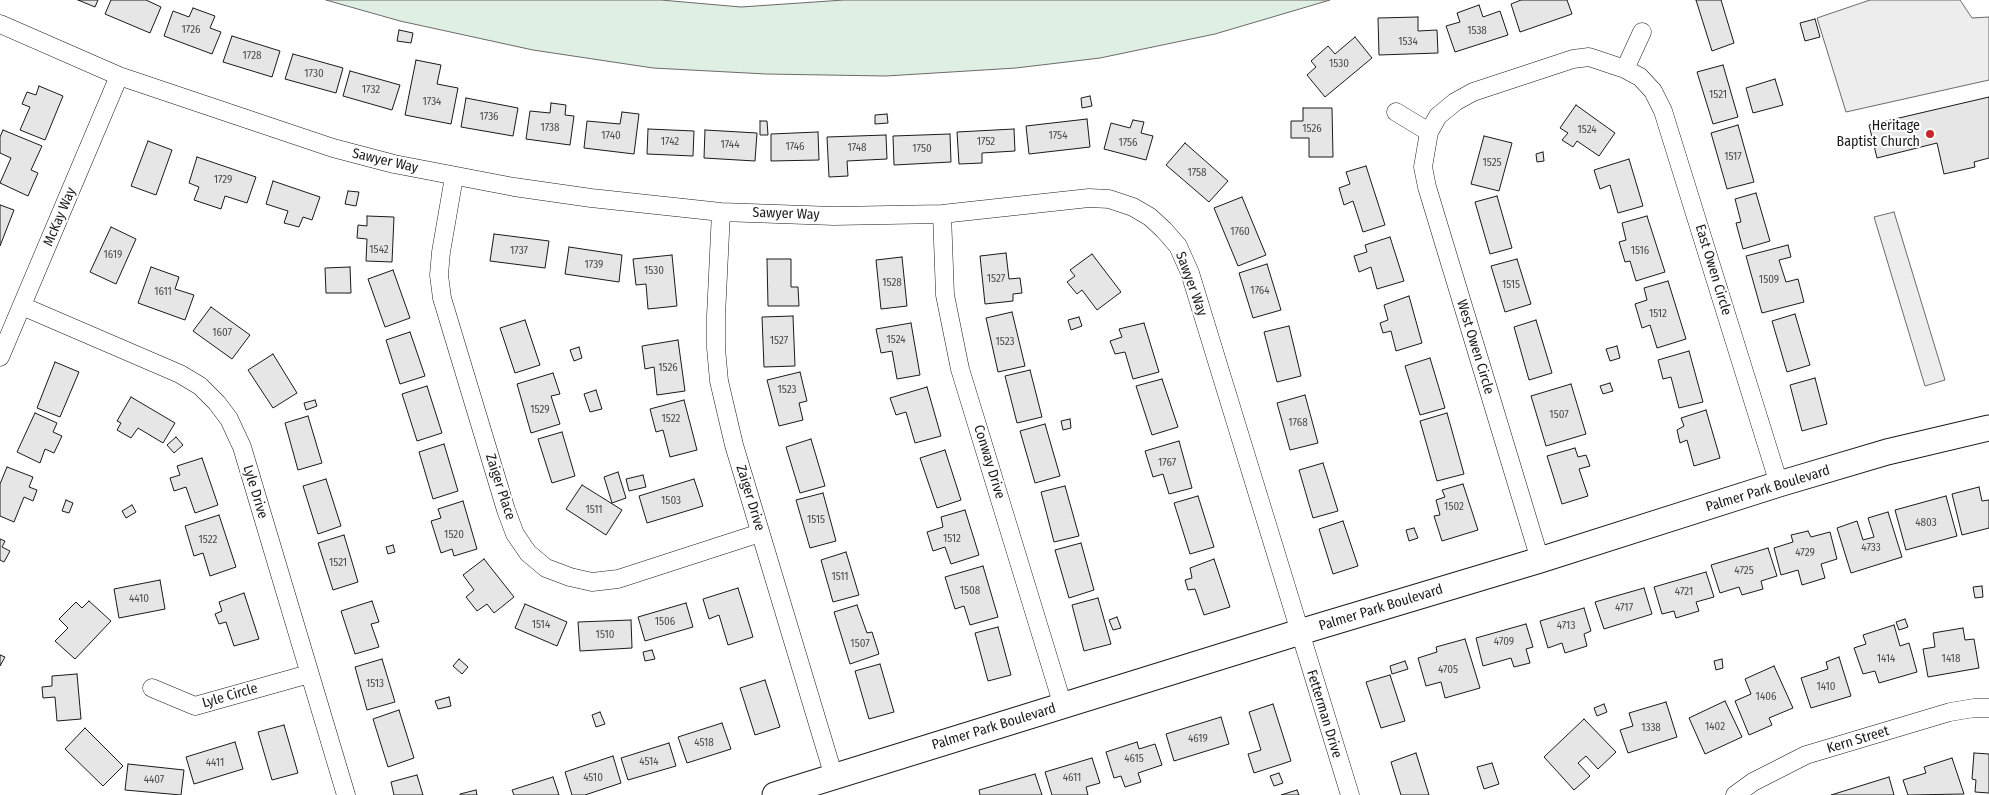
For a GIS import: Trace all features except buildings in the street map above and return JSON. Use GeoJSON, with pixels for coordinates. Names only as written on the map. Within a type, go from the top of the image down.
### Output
{"type":"FeatureCollection","features":[{"type":"Feature","properties":{"kind":"main road","name":"Palmer Park Boulevard"},"geometry":{"type":"LineString","coordinates":[[775,795],[1300,632],[1540,560],[1779,484],[1887,452],[1989,428]]}},
{"type":"Feature","properties":{"kind":"street","name":"Sawyer Way"},"geometry":{"type":"LineString","coordinates":[[0,24],[119,76],[332,148],[454,177],[592,198],[721,212],[834,216],[942,214],[1089,198],[1109,198],[1133,207],[1150,217],[1178,246],[1190,273],[1300,632]]}},
{"type":"Feature","properties":{"kind":"street"},"geometry":{"type":"LineString","coordinates":[[1625,69],[1642,32]]}},
{"type":"Feature","properties":{"kind":"street","name":"East Owen Circle"},"geometry":{"type":"LineString","coordinates":[[1518,76],[1573,58],[1589,57],[1640,76],[1648,86],[1663,111],[1779,484]]}},
{"type":"Feature","properties":{"kind":"street","name":"McKay Way"},"geometry":{"type":"LineString","coordinates":[[0,357],[119,76]]}},
{"type":"Feature","properties":{"kind":"street","name":"West Owen Circle"},"geometry":{"type":"LineString","coordinates":[[1518,76],[1473,92],[1455,102],[1438,116],[1429,132],[1423,167],[1427,187],[1540,560]]}},
{"type":"Feature","properties":{"kind":"street"},"geometry":{"type":"LineString","coordinates":[[1396,112],[1429,132]]}},
{"type":"Feature","properties":{"kind":"street","name":"Zaiger Place"},"geometry":{"type":"LineString","coordinates":[[454,177],[441,252],[439,275],[442,298],[506,510],[515,534],[528,553],[546,568],[570,577],[592,582],[618,579],[760,533]]}},
{"type":"Feature","properties":{"kind":"street","name":"Zaiger Drive"},"geometry":{"type":"LineString","coordinates":[[721,212],[716,316],[719,381],[734,445],[834,777]]}},
{"type":"Feature","properties":{"kind":"street","name":"Conway Drive"},"geometry":{"type":"LineString","coordinates":[[942,214],[945,295],[960,369],[1063,706]]}},
{"type":"Feature","properties":{"kind":"street","name":"Lyle Drive"},"geometry":{"type":"LineString","coordinates":[[22,306],[180,374],[200,386],[217,402],[229,419],[242,447],[346,795]]}},
{"type":"Feature","properties":{"kind":"street","name":"Fetterman Drive"},"geometry":{"type":"LineString","coordinates":[[1300,632],[1350,795]]}},
{"type":"Feature","properties":{"kind":"street","name":"Lyle Circle"},"geometry":{"type":"LineString","coordinates":[[152,688],[195,706],[309,674]]}},
{"type":"Feature","properties":{"kind":"street","name":"Kern Street"},"geometry":{"type":"LineString","coordinates":[[1735,795],[1770,773],[1806,755],[1950,712],[1974,708],[1989,708]]}},
{"type":"Feature","properties":{"kind":"green space"},"geometry":{"type":"Polygon","coordinates":[[[326,0],[661,0],[741,7],[844,0],[1330,0],[1215,34],[1100,58],[1016,68],[886,76],[766,74],[653,68],[533,50],[400,21],[326,0]]]}},
{"type":"Feature","properties":{"kind":"shaded area"},"geometry":{"type":"Polygon","coordinates":[[[1870,0],[1960,0],[1972,18],[1989,17],[1989,80],[1846,112],[1817,18],[1870,0]]]}},
{"type":"Feature","properties":{"kind":"shaded area"},"geometry":{"type":"Polygon","coordinates":[[[1894,212],[1945,380],[1925,386],[1874,217],[1894,212]]]}},
{"type":"Feature","properties":{"kind":"place","name":"Heritage Baptist Church"},"geometry":{"type":"Point","coordinates":[1930,134]}}]}
